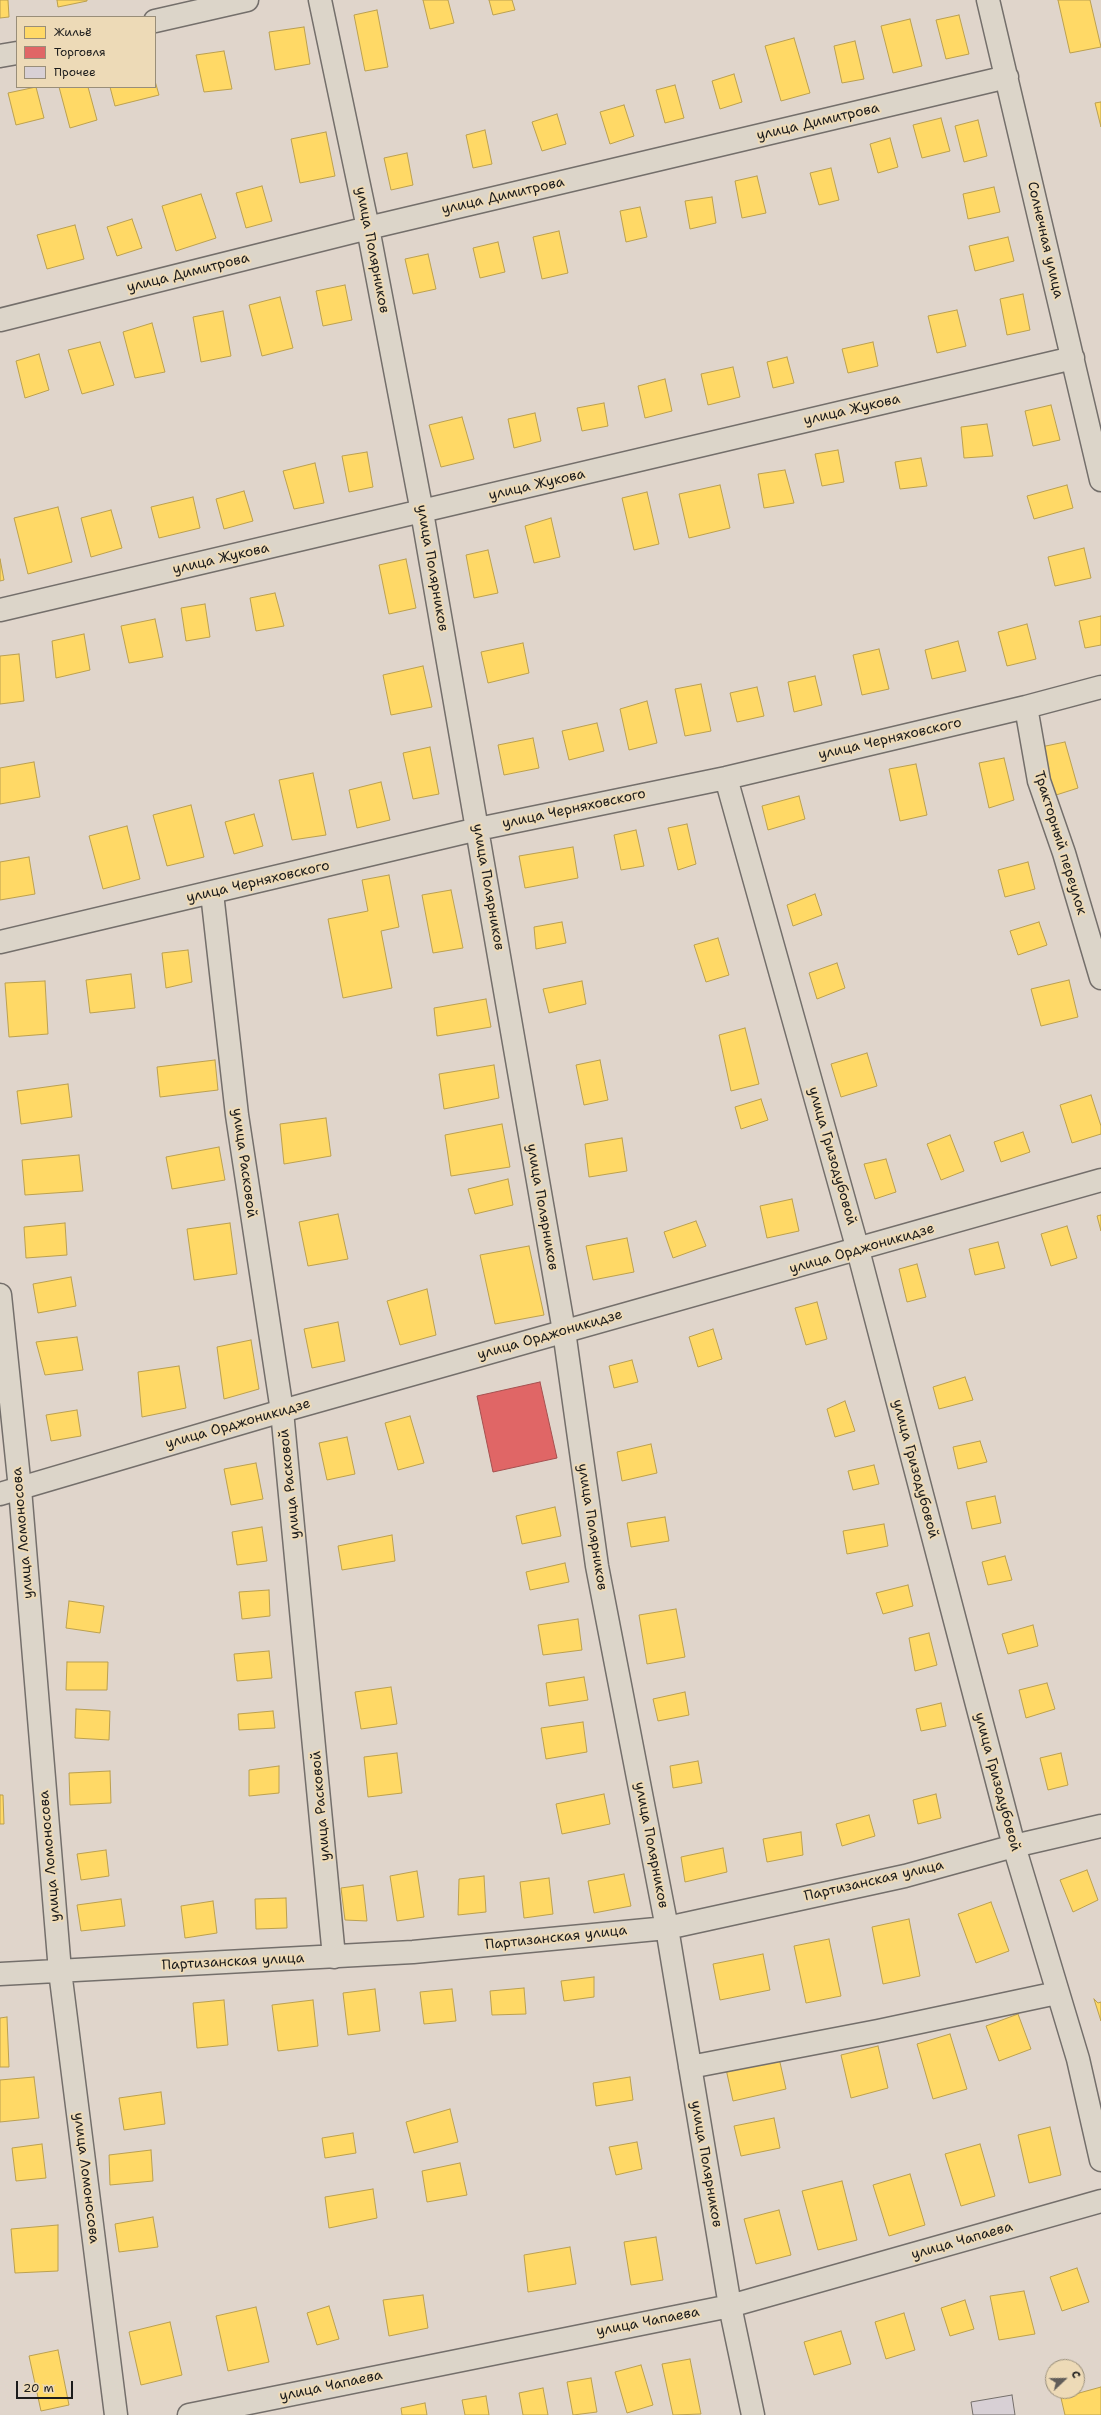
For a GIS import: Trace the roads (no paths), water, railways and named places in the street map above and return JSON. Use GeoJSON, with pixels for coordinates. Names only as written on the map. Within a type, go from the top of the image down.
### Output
{"type":"FeatureCollection","features":[{"type":"Feature","properties":{"kind":"street"},"geometry":{"type":"LineString","coordinates":[[156,21],[247,0]]}},
{"type":"Feature","properties":{"kind":"street","name":"улица Полярников"},"geometry":{"type":"LineString","coordinates":[[320,0],[368,228],[422,512],[564,1331],[597,1566],[667,1928],[730,2306],[753,2415]]}},
{"type":"Feature","properties":{"kind":"street","name":"Солнечная улица"},"geometry":{"type":"LineString","coordinates":[[988,0],[1101,480]]}},
{"type":"Feature","properties":{"kind":"street"},"geometry":{"type":"LineString","coordinates":[[0,56],[16,52]]}},
{"type":"Feature","properties":{"kind":"street","name":"улица Димитрова"},"geometry":{"type":"LineString","coordinates":[[0,320],[368,228],[1007,77]]}},
{"type":"Feature","properties":{"kind":"street","name":"улица Жукова"},"geometry":{"type":"LineString","coordinates":[[0,610],[1073,358]]}},
{"type":"Feature","properties":{"kind":"street","name":"улица Черняховского"},"geometry":{"type":"LineString","coordinates":[[0,942],[478,829],[726,778],[1026,707],[1101,687]]}},
{"type":"Feature","properties":{"kind":"street","name":"Тракторный переулок"},"geometry":{"type":"LineString","coordinates":[[1026,707],[1039,781],[1064,853],[1101,978]]}},
{"type":"Feature","properties":{"kind":"street","name":"улица Гризодубовой"},"geometry":{"type":"LineString","coordinates":[[726,778],[858,1250],[1014,1846],[1057,1993],[1078,2058],[1101,2160]]}},
{"type":"Feature","properties":{"kind":"street","name":"улица Расковой"},"geometry":{"type":"LineString","coordinates":[[212,893],[237,1115],[282,1411],[334,1957]]}},
{"type":"Feature","properties":{"kind":"street","name":"улица Орджоникидзе"},"geometry":{"type":"LineString","coordinates":[[10,1492],[282,1411],[858,1250],[1101,1180]]}},
{"type":"Feature","properties":{"kind":"street","name":"улица Ломоносова"},"geometry":{"type":"LineString","coordinates":[[0,1294],[10,1492],[60,1971],[116,2415]]}},
{"type":"Feature","properties":{"kind":"street","name":"Партизанская улица"},"geometry":{"type":"LineString","coordinates":[[0,1974],[413,1952],[667,1928],[905,1876],[1014,1846],[1101,1826]]}},
{"type":"Feature","properties":{"kind":"street"},"geometry":{"type":"LineString","coordinates":[[690,2067],[878,2031],[1057,1993]]}},
{"type":"Feature","properties":{"kind":"street","name":"улица Чапаева"},"geometry":{"type":"LineString","coordinates":[[189,2415],[730,2306],[1101,2201]]}}]}
